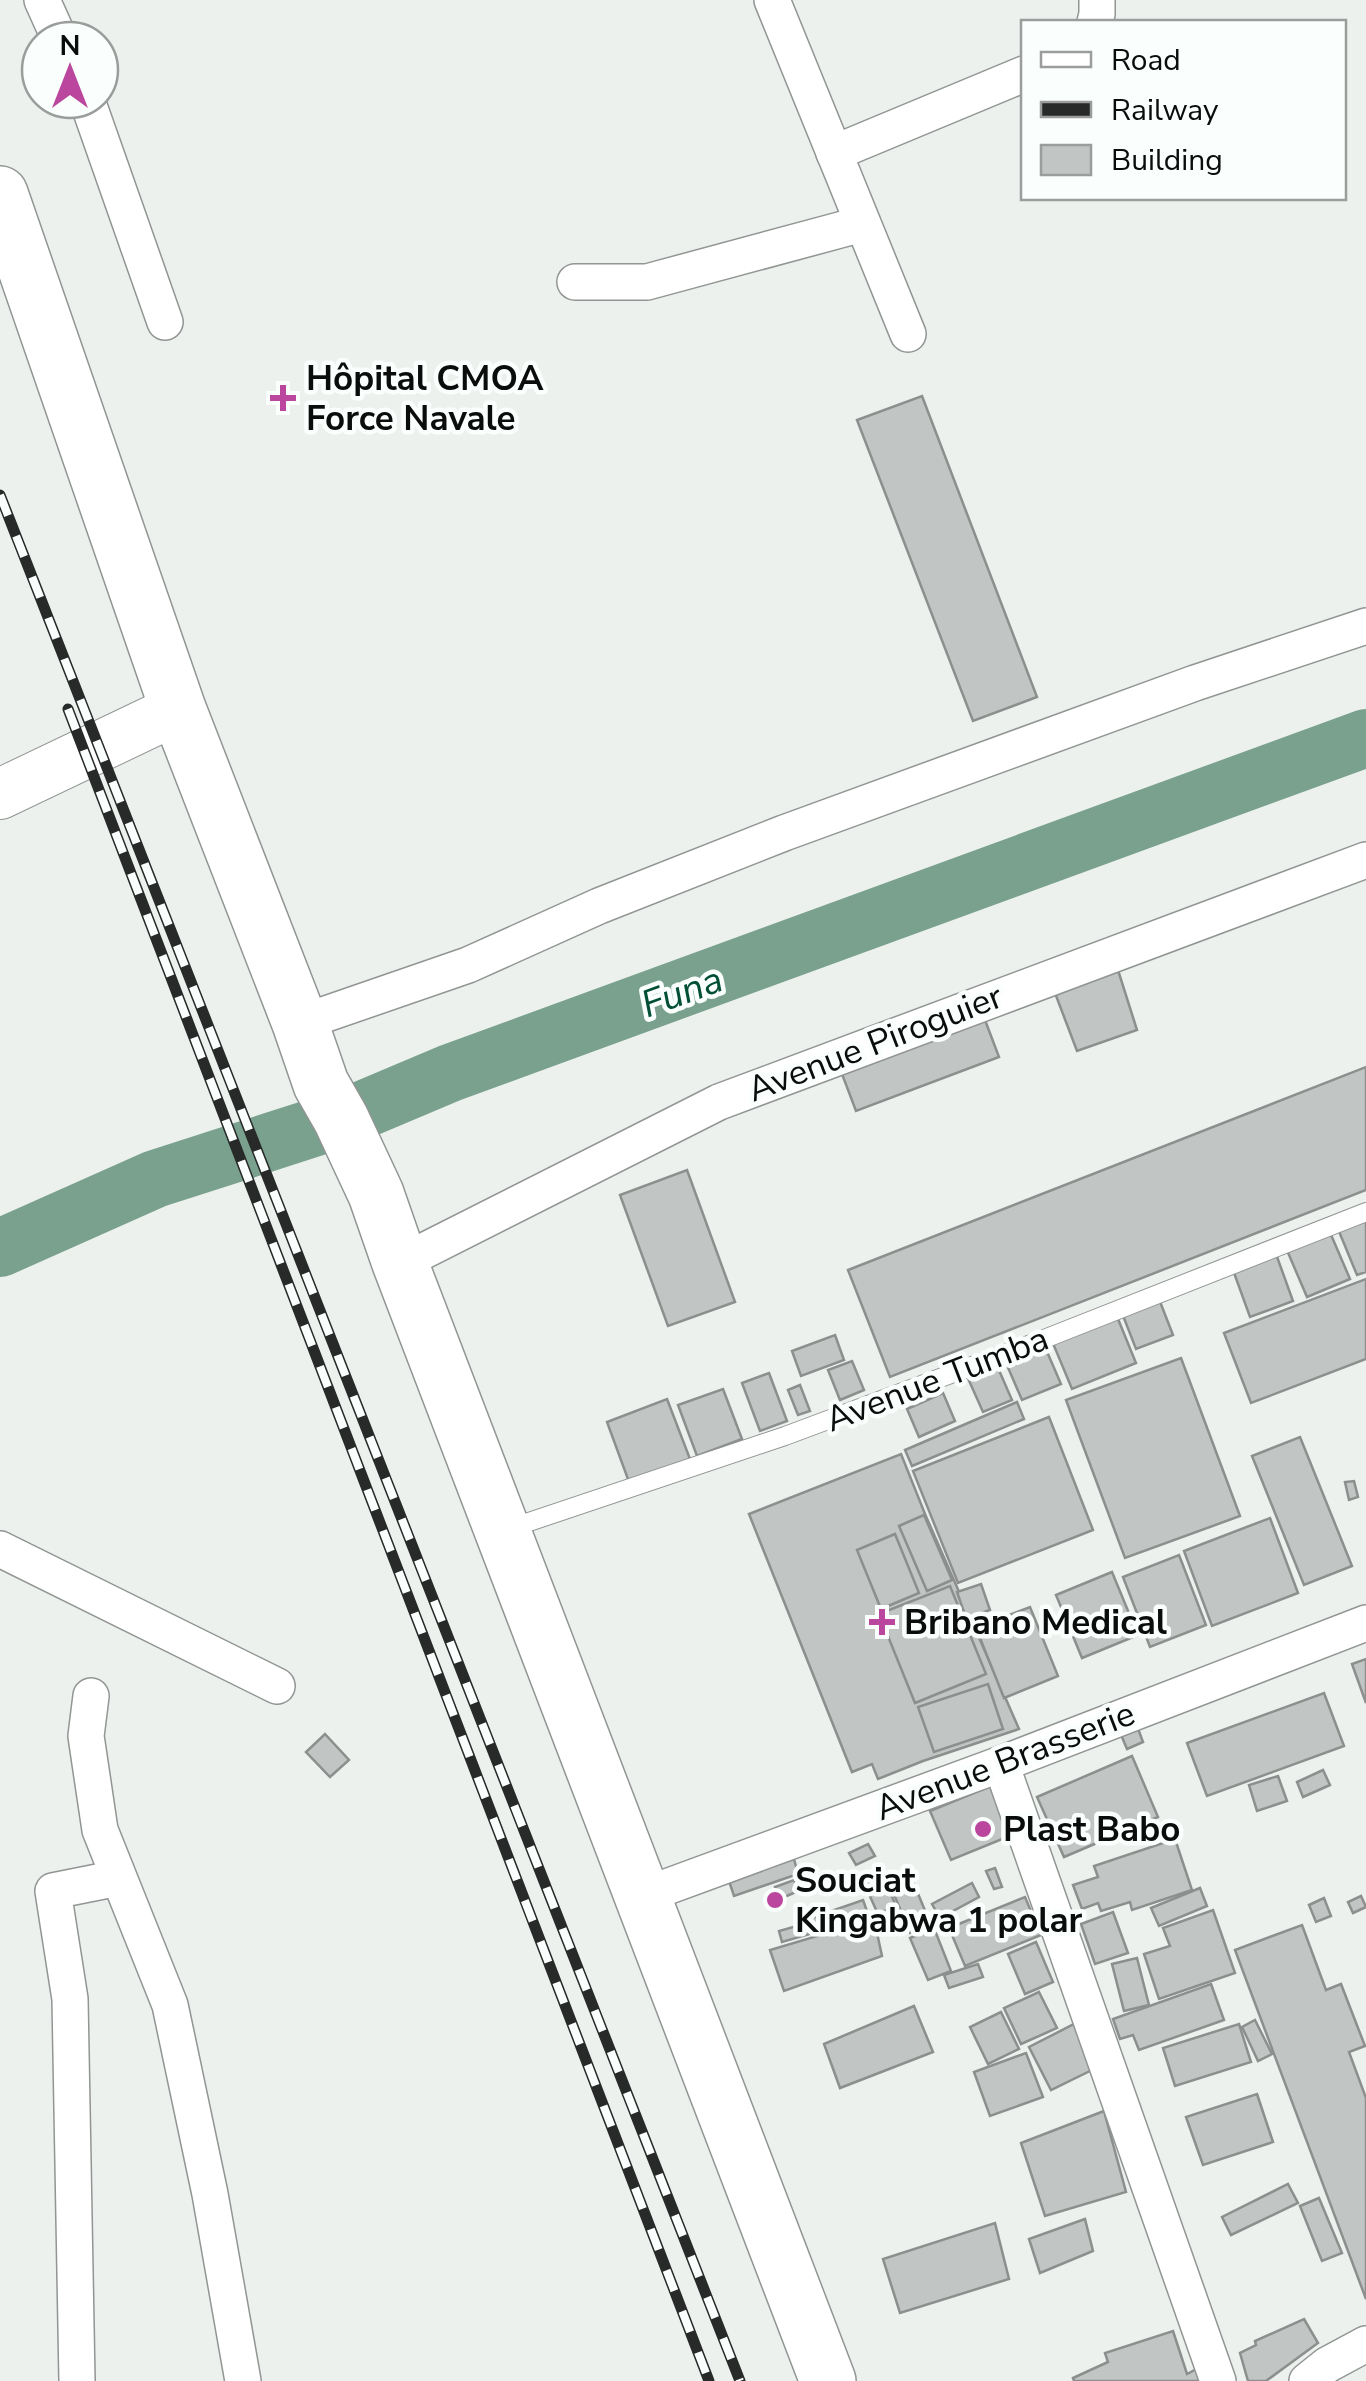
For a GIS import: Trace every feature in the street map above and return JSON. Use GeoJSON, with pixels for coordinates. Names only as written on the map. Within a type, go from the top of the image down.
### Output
{"type":"FeatureCollection","features":[{"type":"Feature","properties":{"kind":"main road"},"geometry":{"type":"LineString","coordinates":[[0,194],[178,710],[321,1084],[376,1194],[828,2381]]}},
{"type":"Feature","properties":{"kind":"main road"},"geometry":{"type":"LineString","coordinates":[[0,794],[178,710]]}},
{"type":"Feature","properties":{"kind":"street"},"geometry":{"type":"LineString","coordinates":[[772,0],[908,334]]}},
{"type":"Feature","properties":{"kind":"street"},"geometry":{"type":"LineString","coordinates":[[834,154],[1021,75]]}},
{"type":"Feature","properties":{"kind":"street"},"geometry":{"type":"LineString","coordinates":[[94,120],[165,322]]}},
{"type":"Feature","properties":{"kind":"street"},"geometry":{"type":"LineString","coordinates":[[575,282],[647,282],[862,224]]}},
{"type":"Feature","properties":{"kind":"street"},"geometry":{"type":"LineString","coordinates":[[300,1023],[468,964],[598,906],[802,826],[1195,682],[1366,626]]}},
{"type":"Feature","properties":{"kind":"street","name":"Avenue Piroguier"},"geometry":{"type":"LineString","coordinates":[[400,1263],[719,1102],[1366,860]]}},
{"type":"Feature","properties":{"kind":"street"},"geometry":{"type":"LineString","coordinates":[[0,1549],[277,1686]]}},
{"type":"Feature","properties":{"kind":"street","name":"Avenue Brasserie"},"geometry":{"type":"LineString","coordinates":[[642,1896],[1001,1764],[1366,1622]]}},
{"type":"Feature","properties":{"kind":"street"},"geometry":{"type":"LineString","coordinates":[[91,1696],[86,1736],[100,1830],[170,2005],[210,2194],[243,2381]]}},
{"type":"Feature","properties":{"kind":"street"},"geometry":{"type":"LineString","coordinates":[[1001,1764],[1218,2381]]}},
{"type":"Feature","properties":{"kind":"street"},"geometry":{"type":"LineString","coordinates":[[76,2381],[70,1999],[53,1891],[118,1878]]}},
{"type":"Feature","properties":{"kind":"street"},"geometry":{"type":"LineString","coordinates":[[1307,2381],[1328,2364],[1366,2344]]}},
{"type":"Feature","properties":{"kind":"lane","name":"Avenue Tumba"},"geometry":{"type":"LineString","coordinates":[[503,1531],[785,1436],[1040,1341],[1366,1212]]}},
{"type":"Feature","properties":{"kind":"building"},"geometry":{"type":"Polygon","coordinates":[[[922,396],[1037,697],[973,721],[857,420],[922,396]]]}},
{"type":"Feature","properties":{"kind":"building"},"geometry":{"type":"Polygon","coordinates":[[[1118,970],[1137,1030],[1077,1051],[1055,993],[1118,970]]]}},
{"type":"Feature","properties":{"kind":"building"},"geometry":{"type":"Polygon","coordinates":[[[985,1020],[999,1057],[856,1111],[842,1074],[985,1020]]]}},
{"type":"Feature","properties":{"kind":"building"},"geometry":{"type":"Polygon","coordinates":[[[1366,1067],[1366,1190],[890,1377],[848,1270],[1366,1067]]]}},
{"type":"Feature","properties":{"kind":"building"},"geometry":{"type":"Polygon","coordinates":[[[687,1170],[735,1302],[668,1326],[620,1195],[687,1170]]]}},
{"type":"Feature","properties":{"kind":"building"},"geometry":{"type":"Polygon","coordinates":[[[1366,1219],[1366,1272],[1357,1275],[1338,1229],[1366,1219]]]}},
{"type":"Feature","properties":{"kind":"building"},"geometry":{"type":"Polygon","coordinates":[[[1329,1230],[1350,1279],[1307,1297],[1286,1248],[1329,1230]]]}},
{"type":"Feature","properties":{"kind":"building"},"geometry":{"type":"Polygon","coordinates":[[[1276,1254],[1293,1301],[1250,1317],[1233,1270],[1276,1254]]]}},
{"type":"Feature","properties":{"kind":"building"},"geometry":{"type":"Polygon","coordinates":[[[1366,1279],[1366,1359],[1251,1403],[1224,1333],[1366,1279]]]}},
{"type":"Feature","properties":{"kind":"building"},"geometry":{"type":"Polygon","coordinates":[[[1159,1299],[1173,1335],[1136,1349],[1122,1313],[1159,1299]]]}},
{"type":"Feature","properties":{"kind":"building"},"geometry":{"type":"Polygon","coordinates":[[[1116,1314],[1136,1363],[1072,1389],[1052,1341],[1116,1314]]]}},
{"type":"Feature","properties":{"kind":"building"},"geometry":{"type":"Polygon","coordinates":[[[835,1335],[844,1360],[801,1376],[792,1351],[835,1335]]]}},
{"type":"Feature","properties":{"kind":"building"},"geometry":{"type":"Polygon","coordinates":[[[1045,1347],[1061,1384],[1022,1400],[1006,1363],[1045,1347]]]}},
{"type":"Feature","properties":{"kind":"building"},"geometry":{"type":"Polygon","coordinates":[[[1181,1358],[1240,1516],[1125,1558],[1066,1400],[1181,1358]]]}},
{"type":"Feature","properties":{"kind":"building"},"geometry":{"type":"Polygon","coordinates":[[[852,1361],[864,1390],[840,1400],[828,1370],[852,1361]]]}},
{"type":"Feature","properties":{"kind":"building"},"geometry":{"type":"Polygon","coordinates":[[[995,1361],[1012,1400],[983,1412],[966,1374],[995,1361]]]}},
{"type":"Feature","properties":{"kind":"building"},"geometry":{"type":"Polygon","coordinates":[[[769,1373],[787,1421],[760,1431],[742,1383],[769,1373]]]}},
{"type":"Feature","properties":{"kind":"building"},"geometry":{"type":"Polygon","coordinates":[[[800,1385],[810,1411],[798,1415],[788,1390],[800,1385]]]}},
{"type":"Feature","properties":{"kind":"building"},"geometry":{"type":"Polygon","coordinates":[[[723,1389],[742,1439],[697,1456],[678,1405],[723,1389]]]}},
{"type":"Feature","properties":{"kind":"building"},"geometry":{"type":"Polygon","coordinates":[[[943,1393],[955,1421],[919,1437],[907,1409],[943,1393]]]}},
{"type":"Feature","properties":{"kind":"building"},"geometry":{"type":"Polygon","coordinates":[[[667,1399],[690,1459],[629,1482],[607,1422],[667,1399]]]}},
{"type":"Feature","properties":{"kind":"building"},"geometry":{"type":"Polygon","coordinates":[[[1017,1402],[1024,1419],[912,1466],[905,1450],[1017,1402]]]}},
{"type":"Feature","properties":{"kind":"building"},"geometry":{"type":"Polygon","coordinates":[[[1049,1417],[1093,1530],[958,1583],[913,1471],[1049,1417]]]}},
{"type":"Feature","properties":{"kind":"building"},"geometry":{"type":"Polygon","coordinates":[[[1300,1437],[1352,1566],[1304,1585],[1252,1456],[1300,1437]]]}},
{"type":"Feature","properties":{"kind":"building","name":"Bribano Medical"},"geometry":{"type":"Polygon","coordinates":[[[901,1454],[1019,1729],[878,1779],[872,1764],[852,1772],[749,1514],[901,1454]]]}},
{"type":"Feature","properties":{"kind":"building"},"geometry":{"type":"Polygon","coordinates":[[[1354,1481],[1358,1497],[1349,1500],[1345,1482],[1354,1481]]]}},
{"type":"Feature","properties":{"kind":"building"},"geometry":{"type":"Polygon","coordinates":[[[924,1515],[952,1580],[927,1591],[899,1526],[924,1515]]]}},
{"type":"Feature","properties":{"kind":"building"},"geometry":{"type":"Polygon","coordinates":[[[1270,1518],[1298,1593],[1212,1626],[1184,1551],[1270,1518]]]}},
{"type":"Feature","properties":{"kind":"building"},"geometry":{"type":"Polygon","coordinates":[[[895,1534],[919,1593],[881,1609],[857,1550],[895,1534]]]}},
{"type":"Feature","properties":{"kind":"building"},"geometry":{"type":"Polygon","coordinates":[[[1179,1555],[1206,1625],[1150,1647],[1123,1577],[1179,1555]]]}},
{"type":"Feature","properties":{"kind":"building"},"geometry":{"type":"Polygon","coordinates":[[[1112,1572],[1138,1635],[1082,1658],[1056,1595],[1112,1572]]]}},
{"type":"Feature","properties":{"kind":"building"},"geometry":{"type":"Polygon","coordinates":[[[981,1584],[990,1610],[966,1618],[957,1592],[981,1584]]]}},
{"type":"Feature","properties":{"kind":"building"},"geometry":{"type":"Polygon","coordinates":[[[950,1586],[986,1674],[915,1703],[879,1614],[950,1586]]]}},
{"type":"Feature","properties":{"kind":"building"},"geometry":{"type":"Polygon","coordinates":[[[1030,1607],[1058,1676],[1004,1698],[976,1628],[1030,1607]]]}},
{"type":"Feature","properties":{"kind":"building"},"geometry":{"type":"Polygon","coordinates":[[[1366,1659],[1366,1703],[1352,1664],[1366,1659]]]}},
{"type":"Feature","properties":{"kind":"building"},"geometry":{"type":"Polygon","coordinates":[[[988,1684],[1003,1729],[934,1752],[918,1707],[988,1684]]]}},
{"type":"Feature","properties":{"kind":"building"},"geometry":{"type":"Polygon","coordinates":[[[1324,1693],[1344,1746],[1207,1796],[1187,1743],[1324,1693]]]}},
{"type":"Feature","properties":{"kind":"building"},"geometry":{"type":"Polygon","coordinates":[[[1136,1723],[1143,1742],[1127,1749],[1119,1730],[1136,1723]]]}},
{"type":"Feature","properties":{"kind":"building"},"geometry":{"type":"Polygon","coordinates":[[[325,1734],[349,1760],[330,1777],[306,1752],[325,1734]]]}},
{"type":"Feature","properties":{"kind":"building"},"geometry":{"type":"Polygon","coordinates":[[[1132,1756],[1158,1817],[1064,1857],[1037,1797],[1132,1756]]]}},
{"type":"Feature","properties":{"kind":"building"},"geometry":{"type":"Polygon","coordinates":[[[1323,1770],[1330,1785],[1303,1797],[1297,1782],[1323,1770]]]}},
{"type":"Feature","properties":{"kind":"building"},"geometry":{"type":"Polygon","coordinates":[[[1278,1776],[1287,1801],[1257,1811],[1249,1785],[1278,1776]]]}},
{"type":"Feature","properties":{"kind":"building"},"geometry":{"type":"Polygon","coordinates":[[[991,1786],[1012,1835],[951,1860],[930,1811],[991,1786]]]}},
{"type":"Feature","properties":{"kind":"building"},"geometry":{"type":"Polygon","coordinates":[[[1175,1839],[1192,1890],[1132,1910],[1130,1902],[1101,1911],[1098,1903],[1082,1909],[1073,1885],[1098,1877],[1094,1866],[1175,1839]]]}},
{"type":"Feature","properties":{"kind":"building"},"geometry":{"type":"Polygon","coordinates":[[[868,1844],[875,1856],[856,1865],[849,1853],[868,1844]]]}},
{"type":"Feature","properties":{"kind":"building"},"geometry":{"type":"Polygon","coordinates":[[[794,1859],[798,1874],[734,1896],[729,1881],[794,1859]]]}},
{"type":"Feature","properties":{"kind":"building"},"geometry":{"type":"Polygon","coordinates":[[[995,1868],[1002,1887],[994,1889],[986,1871],[995,1868]]]}},
{"type":"Feature","properties":{"kind":"building"},"geometry":{"type":"Polygon","coordinates":[[[882,1873],[896,1906],[878,1914],[863,1881],[882,1873]]]}},
{"type":"Feature","properties":{"kind":"building"},"geometry":{"type":"Polygon","coordinates":[[[817,1876],[820,1887],[805,1890],[802,1880],[817,1876]]]}},
{"type":"Feature","properties":{"kind":"building"},"geometry":{"type":"Polygon","coordinates":[[[794,1880],[798,1891],[780,1899],[775,1887],[794,1880]]]}},
{"type":"Feature","properties":{"kind":"building"},"geometry":{"type":"Polygon","coordinates":[[[972,1883],[979,1897],[940,1918],[932,1904],[972,1883]]]}},
{"type":"Feature","properties":{"kind":"building"},"geometry":{"type":"Polygon","coordinates":[[[914,1884],[931,1925],[910,1933],[893,1892],[914,1884]]]}},
{"type":"Feature","properties":{"kind":"building"},"geometry":{"type":"Polygon","coordinates":[[[1200,1888],[1207,1906],[1159,1926],[1151,1908],[1200,1888]]]}},
{"type":"Feature","properties":{"kind":"building"},"geometry":{"type":"Polygon","coordinates":[[[1361,1896],[1366,1907],[1353,1913],[1348,1902],[1361,1896]]]}},
{"type":"Feature","properties":{"kind":"building"},"geometry":{"type":"Polygon","coordinates":[[[1025,1897],[1041,1935],[965,1966],[949,1928],[1025,1897]]]}},
{"type":"Feature","properties":{"kind":"building"},"geometry":{"type":"Polygon","coordinates":[[[1324,1898],[1331,1916],[1316,1922],[1309,1905],[1324,1898]]]}},
{"type":"Feature","properties":{"kind":"building"},"geometry":{"type":"Polygon","coordinates":[[[863,1900],[868,1914],[816,1932],[811,1918],[863,1900]]]}},
{"type":"Feature","properties":{"kind":"building"},"geometry":{"type":"Polygon","coordinates":[[[1213,1910],[1235,1973],[1159,1999],[1144,1954],[1170,1946],[1163,1928],[1213,1910]]]}},
{"type":"Feature","properties":{"kind":"building"},"geometry":{"type":"Polygon","coordinates":[[[1113,1912],[1128,1953],[1095,1964],[1081,1924],[1113,1912]]]}},
{"type":"Feature","properties":{"kind":"building"},"geometry":{"type":"Polygon","coordinates":[[[874,1919],[882,1956],[784,1991],[770,1950],[874,1919]]]}},
{"type":"Feature","properties":{"kind":"building"},"geometry":{"type":"Polygon","coordinates":[[[807,1923],[810,1934],[782,1942],[779,1931],[807,1923]]]}},
{"type":"Feature","properties":{"kind":"building"},"geometry":{"type":"Polygon","coordinates":[[[1302,1925],[1326,1990],[1341,1984],[1365,2046],[1349,2052],[1366,2098],[1366,2299],[1235,1950],[1302,1925]]]}},
{"type":"Feature","properties":{"kind":"building"},"geometry":{"type":"Polygon","coordinates":[[[934,1928],[951,1971],[928,1980],[910,1938],[934,1928]]]}},
{"type":"Feature","properties":{"kind":"building"},"geometry":{"type":"Polygon","coordinates":[[[1036,1942],[1053,1982],[1025,1994],[1008,1954],[1036,1942]]]}},
{"type":"Feature","properties":{"kind":"building"},"geometry":{"type":"Polygon","coordinates":[[[1137,1958],[1149,2005],[1124,2011],[1112,1964],[1137,1958]]]}},
{"type":"Feature","properties":{"kind":"building"},"geometry":{"type":"Polygon","coordinates":[[[978,1964],[983,1977],[949,1988],[944,1975],[978,1964]]]}},
{"type":"Feature","properties":{"kind":"building"},"geometry":{"type":"Polygon","coordinates":[[[1211,1984],[1224,2020],[1139,2050],[1133,2035],[1120,2039],[1113,2019],[1211,1984]]]}},
{"type":"Feature","properties":{"kind":"building"},"geometry":{"type":"Polygon","coordinates":[[[1039,1992],[1057,2028],[1021,2044],[1004,2008],[1039,1992]]]}},
{"type":"Feature","properties":{"kind":"building"},"geometry":{"type":"Polygon","coordinates":[[[914,2006],[933,2052],[840,2088],[824,2044],[914,2006]]]}},
{"type":"Feature","properties":{"kind":"building"},"geometry":{"type":"Polygon","coordinates":[[[1001,2012],[1019,2049],[988,2064],[970,2027],[1001,2012]]]}},
{"type":"Feature","properties":{"kind":"building"},"geometry":{"type":"Polygon","coordinates":[[[1255,2020],[1272,2054],[1258,2061],[1242,2027],[1255,2020]]]}},
{"type":"Feature","properties":{"kind":"building"},"geometry":{"type":"Polygon","coordinates":[[[1074,2024],[1096,2068],[1051,2090],[1029,2047],[1074,2024]]]}},
{"type":"Feature","properties":{"kind":"building"},"geometry":{"type":"Polygon","coordinates":[[[1239,2024],[1251,2062],[1175,2086],[1163,2048],[1239,2024]]]}},
{"type":"Feature","properties":{"kind":"building"},"geometry":{"type":"Polygon","coordinates":[[[1026,2053],[1043,2097],[990,2116],[974,2072],[1026,2053]]]}},
{"type":"Feature","properties":{"kind":"building"},"geometry":{"type":"Polygon","coordinates":[[[1257,2094],[1273,2142],[1203,2165],[1186,2117],[1257,2094]]]}},
{"type":"Feature","properties":{"kind":"building"},"geometry":{"type":"Polygon","coordinates":[[[1104,2111],[1126,2192],[1045,2216],[1021,2143],[1104,2111]]]}},
{"type":"Feature","properties":{"kind":"building"},"geometry":{"type":"Polygon","coordinates":[[[1288,2184],[1298,2203],[1231,2235],[1222,2217],[1288,2184]]]}},
{"type":"Feature","properties":{"kind":"building"},"geometry":{"type":"Polygon","coordinates":[[[1319,2198],[1342,2253],[1322,2261],[1300,2206],[1319,2198]]]}},
{"type":"Feature","properties":{"kind":"building"},"geometry":{"type":"Polygon","coordinates":[[[1085,2219],[1093,2251],[1040,2273],[1029,2239],[1085,2219]]]}},
{"type":"Feature","properties":{"kind":"building"},"geometry":{"type":"Polygon","coordinates":[[[995,2223],[1009,2279],[900,2313],[883,2259],[995,2223]]]}},
{"type":"Feature","properties":{"kind":"building"},"geometry":{"type":"Polygon","coordinates":[[[1304,2319],[1318,2343],[1266,2381],[1248,2381],[1240,2353],[1256,2345],[1255,2341],[1304,2319]]]}},
{"type":"Feature","properties":{"kind":"building"},"geometry":{"type":"Polygon","coordinates":[[[1173,2331],[1187,2374],[1206,2364],[1213,2381],[1074,2381],[1073,2378],[1108,2362],[1105,2353],[1173,2331]]]}},
{"type":"Feature","properties":{"kind":"waterway","name":"Funa"},"geometry":{"type":"LineString","coordinates":[[0,1248],[155,1179],[341,1119],[450,1073],[1366,738]]}},
{"type":"Feature","properties":{"kind":"railway"},"geometry":{"type":"LineString","coordinates":[[0,495],[740,2381]]}},
{"type":"Feature","properties":{"kind":"railway"},"geometry":{"type":"LineString","coordinates":[[68,709],[709,2381]]}},
{"type":"Feature","properties":{"kind":"place","name":"Hôpital CMOA Force Navale"},"geometry":{"type":"Point","coordinates":[283,398]}},
{"type":"Feature","properties":{"kind":"place","name":"Bribano Medical"},"geometry":{"type":"Point","coordinates":[882,1622]}},
{"type":"Feature","properties":{"kind":"place","name":"Plast Babo"},"geometry":{"type":"Point","coordinates":[983,1829]}},
{"type":"Feature","properties":{"kind":"place","name":"Souciat Kingabwa 1 polar"},"geometry":{"type":"Point","coordinates":[775,1900]}}]}
